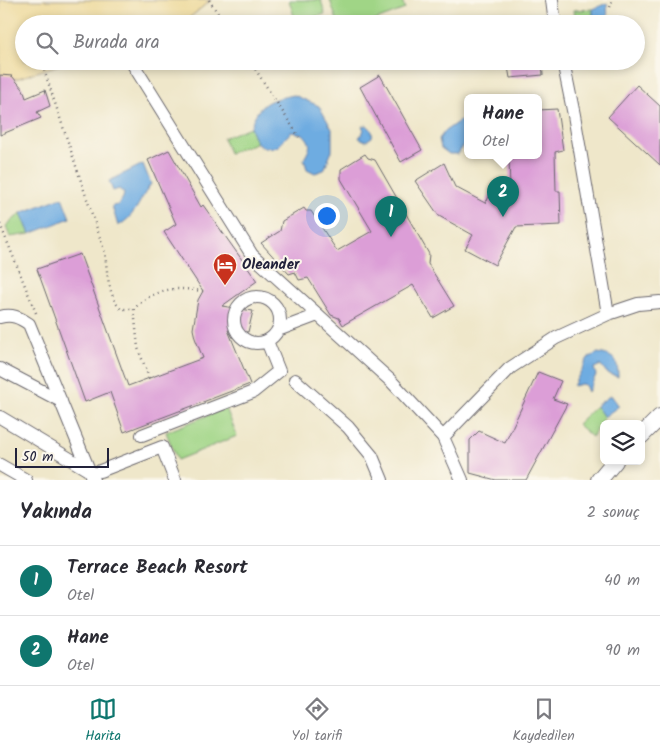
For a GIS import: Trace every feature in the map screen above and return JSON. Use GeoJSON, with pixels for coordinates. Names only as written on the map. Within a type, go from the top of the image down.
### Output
{"type":"FeatureCollection","features":[{"type":"Feature","properties":{"kind":"main road"},"geometry":{"type":"LineString","coordinates":[[645,432],[660,417]]}},
{"type":"Feature","properties":{"kind":"main road"},"geometry":{"type":"LineString","coordinates":[[600,480],[613,465]]}},
{"type":"Feature","properties":{"kind":"street"},"geometry":{"type":"LineString","coordinates":[[552,0],[554,15]]}},
{"type":"Feature","properties":{"kind":"street"},"geometry":{"type":"LineString","coordinates":[[137,70],[252,255],[391,381],[443,437],[462,480]]}},
{"type":"Feature","properties":{"kind":"street"},"geometry":{"type":"LineString","coordinates":[[565,70],[608,314]]}},
{"type":"Feature","properties":{"kind":"street"},"geometry":{"type":"LineString","coordinates":[[252,297],[266,299],[277,309],[280,323],[278,330],[266,341],[251,343],[238,334],[234,326],[235,311],[240,304],[252,297]]}},
{"type":"Feature","properties":{"kind":"street"},"geometry":{"type":"LineString","coordinates":[[443,437],[510,368],[556,338],[608,314],[638,304],[660,302]]}},
{"type":"Feature","properties":{"kind":"street"},"geometry":{"type":"LineString","coordinates":[[0,317],[7,315],[18,317],[29,324],[94,474]]}},
{"type":"Feature","properties":{"kind":"street"},"geometry":{"type":"LineString","coordinates":[[278,330],[318,315]]}},
{"type":"Feature","properties":{"kind":"street"},"geometry":{"type":"LineString","coordinates":[[142,435],[254,392],[279,371],[266,341]]}},
{"type":"Feature","properties":{"kind":"street"},"geometry":{"type":"LineString","coordinates":[[0,369],[61,401]]}},
{"type":"Feature","properties":{"kind":"street"},"geometry":{"type":"LineString","coordinates":[[295,380],[348,427],[372,456],[382,480]]}},
{"type":"Feature","properties":{"kind":"street"},"geometry":{"type":"LineString","coordinates":[[0,417],[94,474]]}},
{"type":"Feature","properties":{"kind":"street"},"geometry":{"type":"LineString","coordinates":[[94,474],[162,447],[175,480]]}},
{"type":"Feature","properties":{"kind":"street"},"geometry":{"type":"LineString","coordinates":[[0,466],[26,480]]}},
{"type":"Feature","properties":{"kind":"path"},"geometry":{"type":"LineString","coordinates":[[209,0],[219,15]]}},
{"type":"Feature","properties":{"kind":"path"},"geometry":{"type":"LineString","coordinates":[[610,7],[614,0]]}},
{"type":"Feature","properties":{"kind":"path"},"geometry":{"type":"LineString","coordinates":[[44,70],[105,253],[109,284],[115,304],[120,309],[134,309]]}},
{"type":"Feature","properties":{"kind":"path"},"geometry":{"type":"LineString","coordinates":[[256,70],[299,137]]}},
{"type":"Feature","properties":{"kind":"path"},"geometry":{"type":"LineString","coordinates":[[149,378],[138,348],[134,309],[138,303],[162,292],[178,288],[203,291]]}},
{"type":"Feature","properties":{"kind":"green space"},"geometry":{"type":"Polygon","coordinates":[[[289,0],[321,0],[325,14],[322,15],[294,15],[289,0]]]}},
{"type":"Feature","properties":{"kind":"green space"},"geometry":{"type":"Polygon","coordinates":[[[330,0],[402,0],[405,9],[389,15],[335,15],[330,0]]]}},
{"type":"Feature","properties":{"kind":"green space"},"geometry":{"type":"Polygon","coordinates":[[[593,9],[593,15],[575,15],[574,10],[593,9]]]}},
{"type":"Feature","properties":{"kind":"green space"},"geometry":{"type":"Polygon","coordinates":[[[250,127],[256,143],[229,153],[223,138],[250,127]]]}},
{"type":"Feature","properties":{"kind":"green space"},"geometry":{"type":"Polygon","coordinates":[[[21,213],[30,234],[10,237],[6,226],[21,213]]]}},
{"type":"Feature","properties":{"kind":"green space"},"geometry":{"type":"Polygon","coordinates":[[[596,406],[604,417],[600,420],[600,424],[592,437],[577,424],[596,406]]]}},
{"type":"Feature","properties":{"kind":"green space"},"geometry":{"type":"Polygon","coordinates":[[[226,408],[237,436],[177,460],[166,432],[226,408]]]}},
{"type":"Feature","properties":{"kind":"sand"},"geometry":{"type":"Polygon","coordinates":[[[0,0],[211,0],[193,15],[15,15],[15,70],[43,70],[0,84],[0,0]]]}},
{"type":"Feature","properties":{"kind":"water"},"geometry":{"type":"Polygon","coordinates":[[[607,3],[608,15],[593,15],[593,9],[607,3]]]}},
{"type":"Feature","properties":{"kind":"water"},"geometry":{"type":"Polygon","coordinates":[[[294,95],[319,106],[332,129],[332,151],[324,170],[315,173],[307,169],[304,159],[309,149],[309,143],[303,134],[291,132],[277,147],[265,147],[256,142],[250,127],[258,112],[266,103],[278,98],[294,95]]]}},
{"type":"Feature","properties":{"kind":"water"},"geometry":{"type":"Polygon","coordinates":[[[464,118],[464,144],[458,154],[449,154],[441,148],[439,139],[445,131],[464,118]]]}},
{"type":"Feature","properties":{"kind":"water"},"geometry":{"type":"Polygon","coordinates":[[[367,125],[371,130],[372,137],[366,141],[359,138],[364,130],[362,126],[367,125]]]}},
{"type":"Feature","properties":{"kind":"water"},"geometry":{"type":"Polygon","coordinates":[[[143,164],[151,184],[134,212],[118,226],[112,206],[118,205],[124,193],[119,189],[113,191],[109,181],[143,164]]]}},
{"type":"Feature","properties":{"kind":"water"},"geometry":{"type":"Polygon","coordinates":[[[62,197],[70,218],[30,234],[21,213],[62,197]]]}},
{"type":"Feature","properties":{"kind":"water"},"geometry":{"type":"Polygon","coordinates":[[[598,353],[612,357],[616,363],[618,377],[607,373],[601,365],[594,368],[596,375],[588,392],[585,385],[573,386],[588,358],[598,353]]]}},
{"type":"Feature","properties":{"kind":"water"},"geometry":{"type":"Polygon","coordinates":[[[611,395],[619,406],[604,417],[596,406],[611,395]]]}},
{"type":"Feature","properties":{"kind":"building"},"geometry":{"type":"Polygon","coordinates":[[[509,70],[543,70],[543,75],[510,78],[509,70]]]}},
{"type":"Feature","properties":{"kind":"building"},"geometry":{"type":"Polygon","coordinates":[[[0,75],[12,76],[23,89],[26,98],[45,90],[50,106],[37,112],[41,118],[0,135],[0,75]]]}},
{"type":"Feature","properties":{"kind":"building"},"geometry":{"type":"Polygon","coordinates":[[[380,75],[422,150],[401,162],[360,87],[380,75]]]}},
{"type":"Feature","properties":{"kind":"building"},"geometry":{"type":"Polygon","coordinates":[[[637,85],[660,106],[660,165],[608,117],[637,85]]]}},
{"type":"Feature","properties":{"kind":"building"},"geometry":{"type":"Polygon","coordinates":[[[557,109],[563,150],[555,152],[556,191],[560,191],[561,225],[516,227],[495,265],[465,249],[473,235],[439,216],[415,181],[444,163],[455,187],[485,203],[491,194],[500,188],[510,189],[509,159],[542,159],[542,110],[557,109]]]}},
{"type":"Feature","properties":{"kind":"building","name":"Oleander"},"geometry":{"type":"Polygon","coordinates":[[[169,150],[201,207],[203,205],[257,281],[222,306],[253,311],[248,332],[228,330],[250,384],[124,432],[110,392],[85,402],[37,269],[80,254],[128,386],[203,358],[193,329],[198,300],[203,291],[164,232],[176,224],[148,160],[169,150]]]}},
{"type":"Feature","properties":{"kind":"building"},"geometry":{"type":"Polygon","coordinates":[[[365,154],[368,158],[375,160],[429,254],[428,264],[454,306],[433,318],[413,285],[343,325],[339,318],[331,315],[308,278],[299,280],[295,272],[289,274],[261,243],[280,231],[282,221],[304,208],[306,211],[311,211],[337,251],[372,231],[341,179],[341,169],[365,154]]]}},
{"type":"Feature","properties":{"kind":"building"},"geometry":{"type":"Polygon","coordinates":[[[538,372],[561,381],[553,399],[567,404],[526,480],[496,480],[470,473],[470,440],[479,431],[505,443],[538,372]]]}},
{"type":"Feature","properties":{"kind":"place","name":"Hane"},"geometry":{"type":"Point","coordinates":[503,217]}},
{"type":"Feature","properties":{"kind":"place","name":"Terrace Beach Resort"},"geometry":{"type":"Point","coordinates":[391,237]}},
{"type":"Feature","properties":{"kind":"place","name":"Oleander"},"geometry":{"type":"Point","coordinates":[225,286]}}]}
